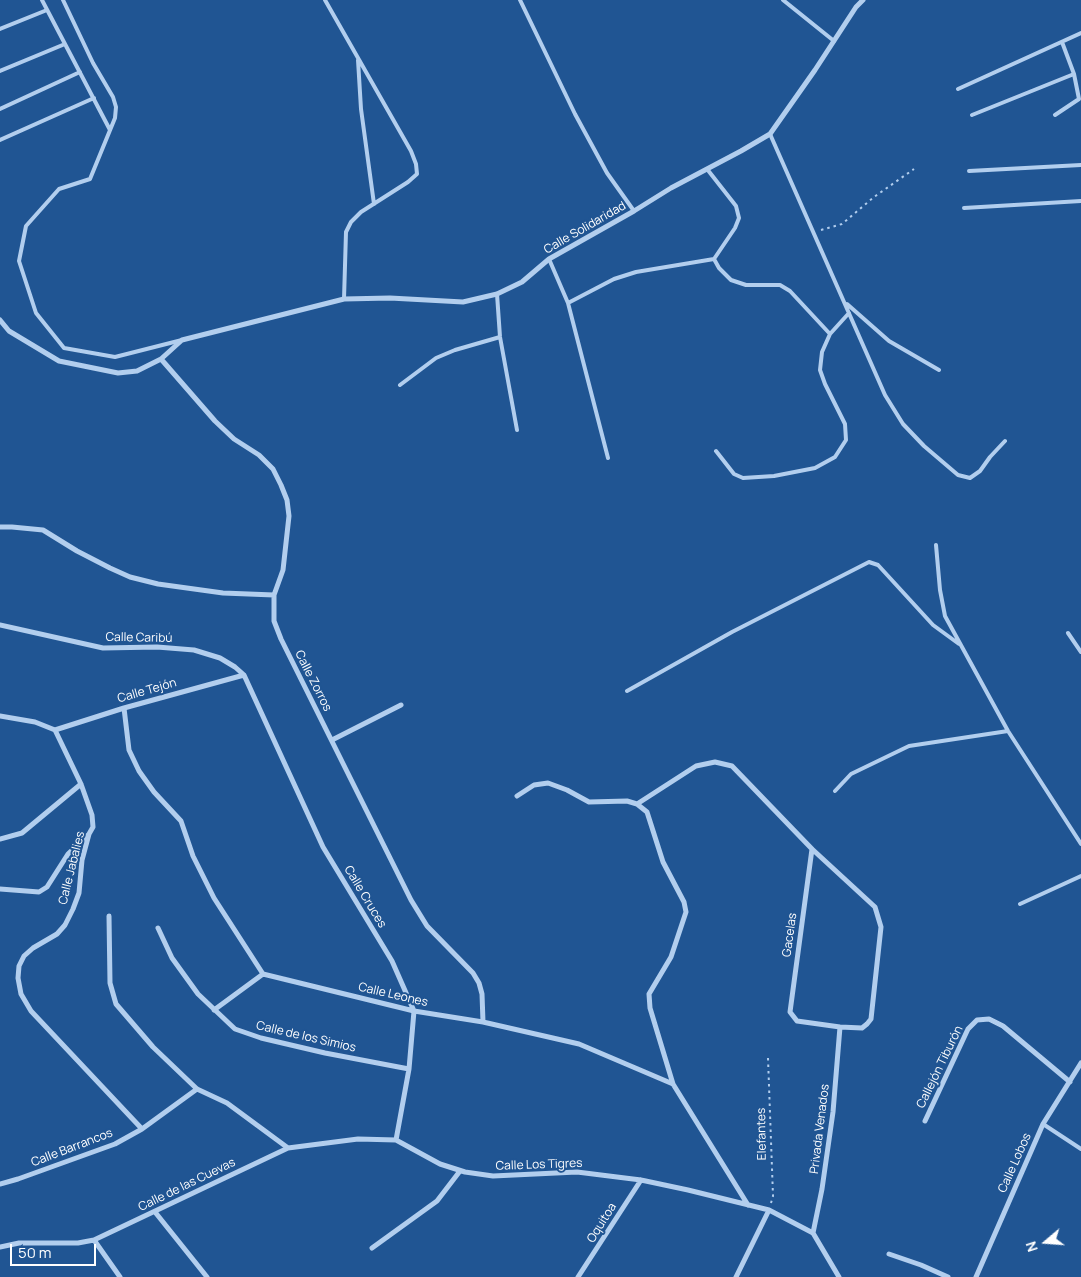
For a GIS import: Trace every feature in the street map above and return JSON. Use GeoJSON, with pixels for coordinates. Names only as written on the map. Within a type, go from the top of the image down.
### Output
{"type":"FeatureCollection","features":[{"type":"Feature","properties":{"kind":"street","name":"Calle Solidaridad"},"geometry":{"type":"LineString","coordinates":[[182,340],[344,299],[390,298],[463,302],[497,294],[522,282],[549,260],[671,188],[770,134],[856,7],[863,0]]}},
{"type":"Feature","properties":{"kind":"street"},"geometry":{"type":"LineString","coordinates":[[0,320],[9,332],[59,361],[118,373],[137,371],[161,359],[182,340]]}},
{"type":"Feature","properties":{"kind":"street","name":"Calle Zorros"},"geometry":{"type":"LineString","coordinates":[[161,359],[215,422],[234,439],[259,455],[273,469],[281,484],[287,500],[289,516],[283,570],[274,595],[274,621],[281,639],[411,900],[427,926],[473,973],[479,983],[482,994],[483,1022]]}},
{"type":"Feature","properties":{"kind":"street"},"geometry":{"type":"LineString","coordinates":[[0,527],[43,530],[110,568],[130,577],[158,584],[223,593],[274,595]]}},
{"type":"Feature","properties":{"kind":"street","name":"Calle Caribú"},"geometry":{"type":"LineString","coordinates":[[0,625],[104,648],[157,647],[194,650],[220,658],[244,675]]}},
{"type":"Feature","properties":{"kind":"street","name":"Calle Tejón"},"geometry":{"type":"LineString","coordinates":[[55,730],[124,708],[244,675]]}},
{"type":"Feature","properties":{"kind":"street","name":"Calle Cruces"},"geometry":{"type":"LineString","coordinates":[[244,675],[323,847],[392,961],[414,1011],[409,1069],[396,1140]]}},
{"type":"Feature","properties":{"kind":"street"},"geometry":{"type":"LineString","coordinates":[[332,740],[400,705]]}},
{"type":"Feature","properties":{"kind":"street"},"geometry":{"type":"LineString","coordinates":[[124,708],[129,750],[139,771],[154,792],[181,821],[193,856],[214,898],[263,974],[214,1010]]}},
{"type":"Feature","properties":{"kind":"street"},"geometry":{"type":"LineString","coordinates":[[0,716],[35,722],[55,730]]}},
{"type":"Feature","properties":{"kind":"street","name":"Calle Jabalies"},"geometry":{"type":"LineString","coordinates":[[55,730],[81,784],[92,815],[93,827],[89,834],[82,860],[79,893],[73,909],[65,925],[57,934],[33,948],[24,956],[19,966],[18,978],[21,994],[31,1011],[142,1129]]}},
{"type":"Feature","properties":{"kind":"street"},"geometry":{"type":"LineString","coordinates":[[637,804],[696,766],[716,762],[732,766],[812,849],[875,907],[881,927],[871,1019],[862,1028],[840,1027]]}},
{"type":"Feature","properties":{"kind":"street"},"geometry":{"type":"LineString","coordinates":[[517,796],[534,785],[548,783],[567,790],[589,802],[627,801],[637,804],[646,812],[663,862],[684,902],[686,912],[671,957],[649,994],[650,1008],[673,1084],[748,1206]]}},
{"type":"Feature","properties":{"kind":"street"},"geometry":{"type":"LineString","coordinates":[[0,839],[22,833],[81,784]]}},
{"type":"Feature","properties":{"kind":"street"},"geometry":{"type":"LineString","coordinates":[[0,889],[39,892],[47,887],[68,854],[89,834]]}},
{"type":"Feature","properties":{"kind":"street","name":"Gacelas"},"geometry":{"type":"LineString","coordinates":[[812,849],[790,1012],[797,1021],[840,1027]]}},
{"type":"Feature","properties":{"kind":"street"},"geometry":{"type":"LineString","coordinates":[[109,916],[110,984],[116,1004],[153,1047],[197,1089],[227,1103],[288,1148]]}},
{"type":"Feature","properties":{"kind":"street","name":"Calle de los Simios"},"geometry":{"type":"LineString","coordinates":[[158,928],[172,958],[198,994],[235,1029],[261,1038],[325,1053],[409,1069]]}},
{"type":"Feature","properties":{"kind":"street","name":"Calle Leones"},"geometry":{"type":"LineString","coordinates":[[263,974],[414,1011],[483,1022],[579,1044],[673,1084]]}},
{"type":"Feature","properties":{"kind":"street","name":"Callejón Tiburón"},"geometry":{"type":"LineString","coordinates":[[925,1121],[968,1029],[978,1020],[989,1019],[1003,1026],[1070,1082]]}},
{"type":"Feature","properties":{"kind":"street","name":"Privada Venados"},"geometry":{"type":"LineString","coordinates":[[813,1233],[822,1189],[833,1112],[840,1027]]}},
{"type":"Feature","properties":{"kind":"street","name":"Calle Lobos"},"geometry":{"type":"LineString","coordinates":[[976,1277],[1043,1124],[1081,1062]]}},
{"type":"Feature","properties":{"kind":"street","name":"Calle Barrancos"},"geometry":{"type":"LineString","coordinates":[[0,1184],[116,1144],[142,1129],[197,1089]]}},
{"type":"Feature","properties":{"kind":"street","name":"Calle Los Tigres"},"geometry":{"type":"LineString","coordinates":[[288,1148],[358,1139],[396,1140],[440,1164],[460,1171],[493,1176],[577,1172],[641,1180],[768,1210],[813,1233]]}},
{"type":"Feature","properties":{"kind":"street","name":"Calle de las Cuevas"},"geometry":{"type":"LineString","coordinates":[[0,1247],[19,1244],[78,1243],[94,1240],[288,1148]]}},
{"type":"Feature","properties":{"kind":"street"},"geometry":{"type":"LineString","coordinates":[[372,1248],[437,1201],[460,1171]]}},
{"type":"Feature","properties":{"kind":"street","name":"Oquitoa"},"geometry":{"type":"LineString","coordinates":[[578,1277],[641,1180]]}},
{"type":"Feature","properties":{"kind":"street"},"geometry":{"type":"LineString","coordinates":[[736,1277],[768,1210]]}},
{"type":"Feature","properties":{"kind":"street"},"geometry":{"type":"LineString","coordinates":[[155,1212],[207,1277]]}},
{"type":"Feature","properties":{"kind":"street"},"geometry":{"type":"LineString","coordinates":[[813,1233],[839,1277]]}},
{"type":"Feature","properties":{"kind":"street"},"geometry":{"type":"LineString","coordinates":[[94,1240],[120,1277]]}},
{"type":"Feature","properties":{"kind":"street"},"geometry":{"type":"LineString","coordinates":[[890,1254],[948,1277]]}},
{"type":"Feature","properties":{"kind":"lane"},"geometry":{"type":"LineString","coordinates":[[42,0],[110,130]]}},
{"type":"Feature","properties":{"kind":"lane"},"geometry":{"type":"LineString","coordinates":[[63,0],[93,63],[114,97],[116,107],[115,118],[90,179],[59,189],[26,226],[19,261],[36,313],[64,348],[115,357],[182,340]]}},
{"type":"Feature","properties":{"kind":"lane"},"geometry":{"type":"LineString","coordinates":[[325,0],[411,151],[416,164],[417,174],[350,222],[346,232],[344,299]]}},
{"type":"Feature","properties":{"kind":"lane"},"geometry":{"type":"LineString","coordinates":[[520,0],[579,122],[607,172],[634,211]]}},
{"type":"Feature","properties":{"kind":"lane"},"geometry":{"type":"LineString","coordinates":[[783,0],[834,41]]}},
{"type":"Feature","properties":{"kind":"lane"},"geometry":{"type":"LineString","coordinates":[[0,29],[47,10]]}},
{"type":"Feature","properties":{"kind":"lane"},"geometry":{"type":"LineString","coordinates":[[958,89],[1081,33]]}},
{"type":"Feature","properties":{"kind":"lane"},"geometry":{"type":"LineString","coordinates":[[1055,115],[1079,99],[1074,74],[1062,42]]}},
{"type":"Feature","properties":{"kind":"lane"},"geometry":{"type":"LineString","coordinates":[[0,71],[65,44]]}},
{"type":"Feature","properties":{"kind":"lane"},"geometry":{"type":"LineString","coordinates":[[357,57],[361,109],[374,204]]}},
{"type":"Feature","properties":{"kind":"lane"},"geometry":{"type":"LineString","coordinates":[[0,109],[80,72]]}},
{"type":"Feature","properties":{"kind":"lane"},"geometry":{"type":"LineString","coordinates":[[972,115],[1074,74]]}},
{"type":"Feature","properties":{"kind":"lane"},"geometry":{"type":"LineString","coordinates":[[0,140],[94,98]]}},
{"type":"Feature","properties":{"kind":"lane"},"geometry":{"type":"LineString","coordinates":[[770,134],[885,395],[903,424],[924,446],[958,475],[970,478],[980,471],[1005,441]]}},
{"type":"Feature","properties":{"kind":"lane"},"geometry":{"type":"LineString","coordinates":[[969,171],[1081,165]]}},
{"type":"Feature","properties":{"kind":"lane"},"geometry":{"type":"LineString","coordinates":[[568,303],[621,276],[678,264],[714,259],[735,228],[739,218],[736,206],[707,169]]}},
{"type":"Feature","properties":{"kind":"lane"},"geometry":{"type":"LineString","coordinates":[[964,208],[1081,201]]}},
{"type":"Feature","properties":{"kind":"lane"},"geometry":{"type":"LineString","coordinates":[[714,259],[719,268],[731,280],[746,285],[780,285],[790,291],[830,334]]}},
{"type":"Feature","properties":{"kind":"lane"},"geometry":{"type":"LineString","coordinates":[[549,260],[568,303],[608,458]]}},
{"type":"Feature","properties":{"kind":"lane"},"geometry":{"type":"LineString","coordinates":[[497,294],[500,337],[517,430]]}},
{"type":"Feature","properties":{"kind":"lane"},"geometry":{"type":"LineString","coordinates":[[845,303],[889,341],[939,370]]}},
{"type":"Feature","properties":{"kind":"lane"},"geometry":{"type":"LineString","coordinates":[[716,451],[734,474],[743,478],[774,476],[816,468],[835,457],[846,440],[845,424],[820,370],[822,352],[830,334],[849,313]]}},
{"type":"Feature","properties":{"kind":"lane"},"geometry":{"type":"LineString","coordinates":[[400,385],[436,358],[455,350],[500,337]]}},
{"type":"Feature","properties":{"kind":"lane"},"geometry":{"type":"LineString","coordinates":[[936,545],[940,590],[945,616],[1008,730],[1081,844]]}},
{"type":"Feature","properties":{"kind":"lane"},"geometry":{"type":"LineString","coordinates":[[627,691],[732,632],[869,562],[878,565],[933,625],[960,644]]}},
{"type":"Feature","properties":{"kind":"lane"},"geometry":{"type":"LineString","coordinates":[[1068,633],[1081,652]]}},
{"type":"Feature","properties":{"kind":"lane"},"geometry":{"type":"LineString","coordinates":[[835,791],[851,774],[909,746],[1008,730]]}},
{"type":"Feature","properties":{"kind":"lane"},"geometry":{"type":"LineString","coordinates":[[1020,904],[1081,876]]}},
{"type":"Feature","properties":{"kind":"lane"},"geometry":{"type":"LineString","coordinates":[[1043,1124],[1081,1149]]}},
{"type":"Feature","properties":{"kind":"path"},"geometry":{"type":"LineString","coordinates":[[814,232],[842,224],[874,197],[914,169]]}},
{"type":"Feature","properties":{"kind":"path","name":"Elefantes"},"geometry":{"type":"LineString","coordinates":[[768,1058],[773,1196],[768,1210]]}}]}
